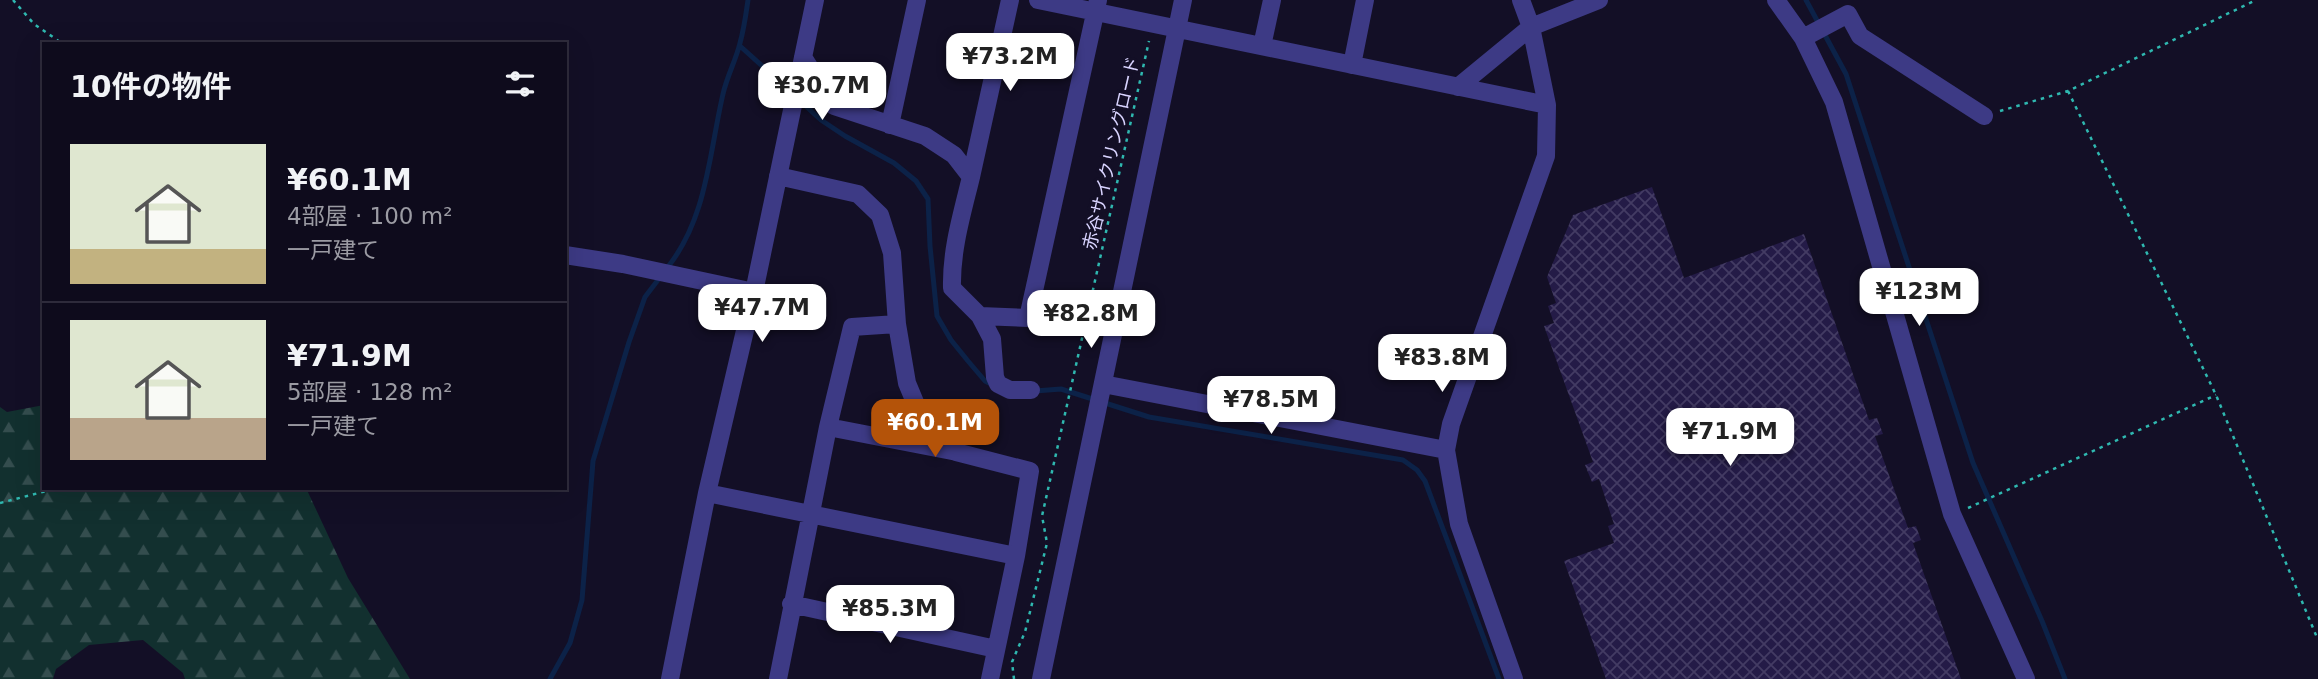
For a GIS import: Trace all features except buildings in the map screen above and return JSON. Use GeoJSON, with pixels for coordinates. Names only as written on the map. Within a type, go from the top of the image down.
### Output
{"type":"FeatureCollection","features":[{"type":"Feature","properties":{"kind":"street"},"geometry":{"type":"LineString","coordinates":[[670,679],[707,493],[754,292],[815,0]]}},
{"type":"Feature","properties":{"kind":"street"},"geometry":{"type":"LineString","coordinates":[[890,125],[917,0]]}},
{"type":"Feature","properties":{"kind":"street"},"geometry":{"type":"LineString","coordinates":[[1010,0],[955,243],[952,288],[980,316],[992,339],[998,384],[1010,390],[1031,390]]}},
{"type":"Feature","properties":{"kind":"street"},"geometry":{"type":"LineString","coordinates":[[1038,0],[1097,6],[1153,24],[1547,105]]}},
{"type":"Feature","properties":{"kind":"street"},"geometry":{"type":"LineString","coordinates":[[1041,679],[1183,0]]}},
{"type":"Feature","properties":{"kind":"street"},"geometry":{"type":"LineString","coordinates":[[1262,46],[1272,0]]}},
{"type":"Feature","properties":{"kind":"street"},"geometry":{"type":"LineString","coordinates":[[1352,65],[1365,0]]}},
{"type":"Feature","properties":{"kind":"street"},"geometry":{"type":"LineString","coordinates":[[1514,679],[1459,524],[1446,450],[1451,424],[1546,156],[1547,105],[1531,27],[1521,0]]}},
{"type":"Feature","properties":{"kind":"street"},"geometry":{"type":"LineString","coordinates":[[1458,87],[1531,27],[1599,0]]}},
{"type":"Feature","properties":{"kind":"street"},"geometry":{"type":"LineString","coordinates":[[1776,0],[1802,38],[1834,102],[1952,514],[2026,679]]}},
{"type":"Feature","properties":{"kind":"street"},"geometry":{"type":"LineString","coordinates":[[980,316],[1028,318],[1097,6]]}},
{"type":"Feature","properties":{"kind":"street"},"geometry":{"type":"LineString","coordinates":[[1802,38],[1848,14],[1860,36],[1984,116]]}},
{"type":"Feature","properties":{"kind":"street"},"geometry":{"type":"LineString","coordinates":[[803,57],[834,106],[925,136],[954,155],[971,177]]}},
{"type":"Feature","properties":{"kind":"street"},"geometry":{"type":"LineString","coordinates":[[778,176],[858,194],[880,215],[892,253],[897,324],[907,383],[924,424],[956,452]]}},
{"type":"Feature","properties":{"kind":"street"},"geometry":{"type":"LineString","coordinates":[[567,255],[623,264],[754,292]]}},
{"type":"Feature","properties":{"kind":"street"},"geometry":{"type":"LineString","coordinates":[[778,679],[828,427],[852,327],[897,324]]}},
{"type":"Feature","properties":{"kind":"street"},"geometry":{"type":"LineString","coordinates":[[1104,384],[1446,450]]}},
{"type":"Feature","properties":{"kind":"street"},"geometry":{"type":"LineString","coordinates":[[828,427],[956,452],[1030,471],[1016,556],[990,679]]}},
{"type":"Feature","properties":{"kind":"street"},"geometry":{"type":"LineString","coordinates":[[707,493],[1016,556]]}},
{"type":"Feature","properties":{"kind":"street"},"geometry":{"type":"LineString","coordinates":[[792,604],[996,649]]}},
{"type":"Feature","properties":{"kind":"path"},"geometry":{"type":"LineString","coordinates":[[13,0],[34,24],[60,42]]}},
{"type":"Feature","properties":{"kind":"path"},"geometry":{"type":"LineString","coordinates":[[1984,116],[2068,91],[2256,0]]}},
{"type":"Feature","properties":{"kind":"path","name":"赤谷サイクリングロード"},"geometry":{"type":"LineString","coordinates":[[1014,679],[1012,662],[1025,632],[1047,544],[1042,516],[1153,24]]}},
{"type":"Feature","properties":{"kind":"path"},"geometry":{"type":"LineString","coordinates":[[2068,91],[2216,395],[2318,640]]}},
{"type":"Feature","properties":{"kind":"path"},"geometry":{"type":"LineString","coordinates":[[1952,514],[2216,395]]}},
{"type":"Feature","properties":{"kind":"path"},"geometry":{"type":"LineString","coordinates":[[0,502],[50,490]]}},
{"type":"Feature","properties":{"kind":"green space"},"geometry":{"type":"Polygon","coordinates":[[[42,405],[42,490],[307,490],[348,578],[410,679],[185,679],[183,673],[143,640],[89,645],[56,669],[53,679],[0,679],[0,407],[7,412],[42,405]]]}},
{"type":"Feature","properties":{"kind":"waterway"},"geometry":{"type":"LineString","coordinates":[[667,268],[691,229],[699,207],[723,94],[741,38],[748,0]]}},
{"type":"Feature","properties":{"kind":"waterway"},"geometry":{"type":"LineString","coordinates":[[1806,0],[1846,74],[1973,463],[2065,679]]}},
{"type":"Feature","properties":{"kind":"waterway"},"geometry":{"type":"LineString","coordinates":[[740,46],[792,93]]}},
{"type":"Feature","properties":{"kind":"waterway"},"geometry":{"type":"LineString","coordinates":[[799,100],[821,120],[894,163],[916,181],[928,199],[937,316],[968,361],[985,381],[993,385]]}},
{"type":"Feature","properties":{"kind":"waterway"},"geometry":{"type":"LineString","coordinates":[[550,679],[570,643],[582,600],[593,461],[645,297],[661,276]]}},
{"type":"Feature","properties":{"kind":"waterway"},"geometry":{"type":"LineString","coordinates":[[1035,391],[1061,389],[1149,417],[1403,460],[1417,470],[1425,481],[1499,679]]}}]}
